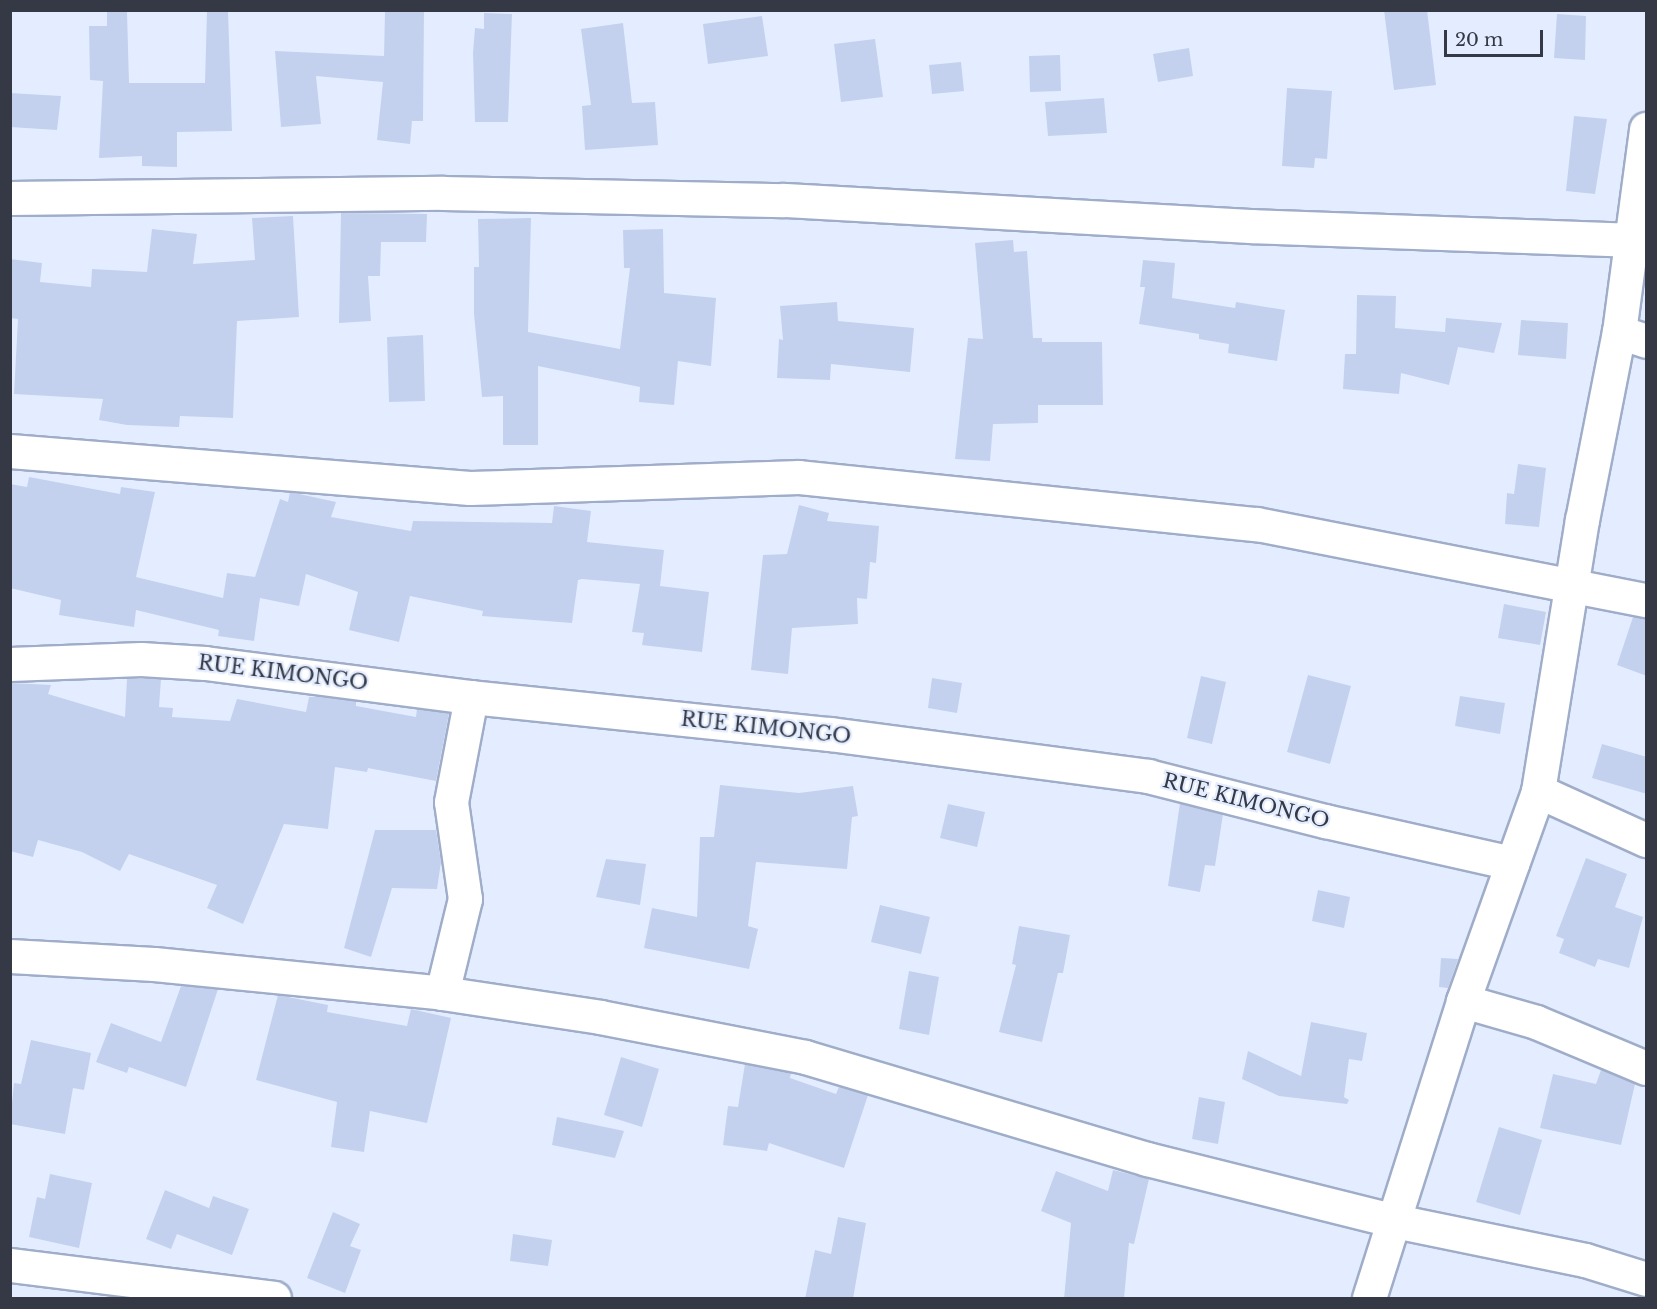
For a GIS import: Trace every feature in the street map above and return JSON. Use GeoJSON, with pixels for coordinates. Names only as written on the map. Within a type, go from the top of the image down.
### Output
{"type":"FeatureCollection","features":[{"type":"Feature","properties":{"kind":"street"},"geometry":{"type":"LineString","coordinates":[[1369,1299],[1463,1001],[1538,791],[1573,585],[1633,337],[1633,240],[1647,129]]}},
{"type":"Feature","properties":{"kind":"street"},"geometry":{"type":"LineString","coordinates":[[10,198],[443,193],[784,200],[1239,225],[1633,240]]}},
{"type":"Feature","properties":{"kind":"street"},"geometry":{"type":"LineString","coordinates":[[10,451],[470,488],[799,477],[1257,524],[1647,600]]}},
{"type":"Feature","properties":{"kind":"street","name":"RUE KIMONGO"},"geometry":{"type":"LineString","coordinates":[[10,664],[141,659],[206,663],[471,697],[830,734],[1148,776],[1325,821],[1512,863]]}},
{"type":"Feature","properties":{"kind":"street"},"geometry":{"type":"LineString","coordinates":[[441,993],[465,898],[451,802],[471,697]]}},
{"type":"Feature","properties":{"kind":"street"},"geometry":{"type":"LineString","coordinates":[[1538,791],[1647,840]]}},
{"type":"Feature","properties":{"kind":"street"},"geometry":{"type":"LineString","coordinates":[[10,956],[153,964],[441,993],[600,1017],[805,1057],[1147,1159],[1395,1221],[1585,1260],[1647,1280]]}},
{"type":"Feature","properties":{"kind":"street"},"geometry":{"type":"LineString","coordinates":[[1463,1001],[1536,1022],[1647,1068]]}},
{"type":"Feature","properties":{"kind":"street"},"geometry":{"type":"LineString","coordinates":[[10,1265],[274,1299]]}},
{"type":"Feature","properties":{"kind":"building"},"geometry":{"type":"Polygon","coordinates":[[[207,10],[228,10],[232,131],[177,132],[177,167],[142,166],[142,156],[99,158],[103,81],[90,80],[89,26],[107,26],[107,12],[127,12],[129,83],[205,83],[207,10]]]}},
{"type":"Feature","properties":{"kind":"building"},"geometry":{"type":"Polygon","coordinates":[[[1384,10],[1427,10],[1436,85],[1394,90],[1384,10]]]}},
{"type":"Feature","properties":{"kind":"building"},"geometry":{"type":"Polygon","coordinates":[[[385,11],[424,12],[423,121],[412,121],[410,144],[377,140],[383,82],[316,76],[321,124],[281,127],[275,51],[384,56],[385,11]]]}},
{"type":"Feature","properties":{"kind":"building"},"geometry":{"type":"Polygon","coordinates":[[[484,13],[512,14],[508,122],[475,122],[473,53],[475,28],[484,29],[484,13]]]}},
{"type":"Feature","properties":{"kind":"building"},"geometry":{"type":"Polygon","coordinates":[[[1557,14],[1586,16],[1585,60],[1554,58],[1557,14]]]}},
{"type":"Feature","properties":{"kind":"building"},"geometry":{"type":"Polygon","coordinates":[[[762,16],[768,56],[708,64],[703,24],[762,16]]]}},
{"type":"Feature","properties":{"kind":"building"},"geometry":{"type":"Polygon","coordinates":[[[623,23],[632,103],[655,102],[658,145],[585,150],[582,106],[591,105],[581,29],[623,23]]]}},
{"type":"Feature","properties":{"kind":"building"},"geometry":{"type":"Polygon","coordinates":[[[875,39],[883,97],[841,102],[834,44],[875,39]]]}},
{"type":"Feature","properties":{"kind":"building"},"geometry":{"type":"Polygon","coordinates":[[[1189,48],[1193,76],[1158,82],[1153,54],[1189,48]]]}},
{"type":"Feature","properties":{"kind":"building"},"geometry":{"type":"Polygon","coordinates":[[[1060,55],[1061,91],[1030,92],[1029,56],[1060,55]]]}},
{"type":"Feature","properties":{"kind":"building"},"geometry":{"type":"Polygon","coordinates":[[[961,62],[964,91],[932,94],[929,65],[961,62]]]}},
{"type":"Feature","properties":{"kind":"building"},"geometry":{"type":"Polygon","coordinates":[[[1287,88],[1332,91],[1327,159],[1315,158],[1314,168],[1282,166],[1287,88]]]}},
{"type":"Feature","properties":{"kind":"building"},"geometry":{"type":"Polygon","coordinates":[[[10,93],[61,96],[57,130],[10,127],[10,93]]]}},
{"type":"Feature","properties":{"kind":"building"},"geometry":{"type":"Polygon","coordinates":[[[1104,98],[1107,133],[1048,136],[1045,102],[1104,98]]]}},
{"type":"Feature","properties":{"kind":"building"},"geometry":{"type":"Polygon","coordinates":[[[1574,116],[1607,119],[1595,194],[1566,191],[1574,116]]]}},
{"type":"Feature","properties":{"kind":"building"},"geometry":{"type":"Polygon","coordinates":[[[341,213],[427,214],[426,242],[381,242],[380,276],[368,276],[371,321],[339,323],[341,213]]]}},
{"type":"Feature","properties":{"kind":"building"},"geometry":{"type":"Polygon","coordinates":[[[293,216],[299,317],[237,321],[233,418],[180,416],[179,427],[127,425],[99,420],[103,399],[14,394],[18,319],[10,318],[10,259],[42,263],[40,282],[91,287],[92,269],[147,272],[152,229],[197,234],[193,264],[255,260],[252,218],[293,216]]]}},
{"type":"Feature","properties":{"kind":"building"},"geometry":{"type":"Polygon","coordinates":[[[531,218],[528,332],[620,349],[630,268],[624,268],[623,230],[663,229],[664,293],[716,298],[711,366],[678,361],[674,405],[639,402],[640,387],[538,366],[538,445],[503,445],[503,396],[482,397],[474,314],[474,267],[479,267],[478,219],[531,218]]]}},
{"type":"Feature","properties":{"kind":"building"},"geometry":{"type":"Polygon","coordinates":[[[1013,240],[1014,252],[1027,251],[1033,338],[1042,338],[1042,342],[1102,342],[1103,405],[1038,405],[1038,423],[993,424],[990,461],[955,459],[968,338],[983,339],[975,243],[1013,240]]]}},
{"type":"Feature","properties":{"kind":"building"},"geometry":{"type":"Polygon","coordinates":[[[1143,260],[1175,263],[1172,298],[1235,308],[1236,302],[1285,310],[1277,361],[1228,353],[1229,344],[1199,339],[1199,334],[1139,324],[1145,287],[1140,287],[1143,260]]]}},
{"type":"Feature","properties":{"kind":"building"},"geometry":{"type":"Polygon","coordinates":[[[1357,295],[1396,296],[1395,328],[1445,332],[1446,318],[1502,323],[1494,353],[1458,347],[1449,385],[1401,373],[1399,394],[1343,389],[1345,354],[1356,354],[1357,295]]]}},
{"type":"Feature","properties":{"kind":"building"},"geometry":{"type":"Polygon","coordinates":[[[837,302],[838,321],[914,328],[910,372],[831,364],[830,380],[777,378],[779,339],[783,340],[780,306],[837,302]]]}},
{"type":"Feature","properties":{"kind":"building"},"geometry":{"type":"Polygon","coordinates":[[[1521,320],[1568,323],[1566,359],[1518,355],[1521,320]]]}},
{"type":"Feature","properties":{"kind":"building"},"geometry":{"type":"Polygon","coordinates":[[[423,335],[425,401],[389,402],[387,337],[423,335]]]}},
{"type":"Feature","properties":{"kind":"building"},"geometry":{"type":"Polygon","coordinates":[[[1518,464],[1546,468],[1539,527],[1505,524],[1507,493],[1514,494],[1518,464]]]}},
{"type":"Feature","properties":{"kind":"building"},"geometry":{"type":"Polygon","coordinates":[[[29,477],[120,494],[121,487],[155,492],[136,577],[223,598],[227,573],[255,577],[280,499],[288,502],[290,492],[336,502],[331,517],[411,531],[413,521],[552,523],[554,506],[591,511],[587,542],[664,550],[660,586],[709,592],[702,652],[642,645],[644,633],[632,632],[640,584],[582,579],[578,580],[572,623],[482,616],[483,611],[410,596],[399,642],[349,630],[358,592],[306,574],[299,606],[260,598],[254,641],[218,636],[219,630],[136,610],[134,627],[59,615],[61,600],[10,588],[10,484],[27,487],[29,477]]]}},
{"type":"Feature","properties":{"kind":"building"},"geometry":{"type":"Polygon","coordinates":[[[799,505],[829,513],[827,521],[879,526],[876,563],[870,562],[867,599],[857,598],[858,624],[792,628],[788,674],[751,670],[763,555],[787,554],[799,505]]]}},
{"type":"Feature","properties":{"kind":"building"},"geometry":{"type":"Polygon","coordinates":[[[1504,604],[1546,612],[1540,645],[1498,638],[1504,604]]]}},
{"type":"Feature","properties":{"kind":"building"},"geometry":{"type":"Polygon","coordinates":[[[1633,617],[1647,618],[1647,676],[1617,665],[1633,617]]]}},
{"type":"Feature","properties":{"kind":"building"},"geometry":{"type":"Polygon","coordinates":[[[1308,675],[1351,686],[1330,764],[1287,752],[1308,675]]]}},
{"type":"Feature","properties":{"kind":"building"},"geometry":{"type":"Polygon","coordinates":[[[1201,676],[1226,682],[1212,744],[1187,738],[1201,676]]]}},
{"type":"Feature","properties":{"kind":"building"},"geometry":{"type":"Polygon","coordinates":[[[127,678],[161,679],[159,707],[173,708],[172,717],[230,721],[237,699],[306,712],[309,697],[356,701],[356,706],[416,717],[417,709],[449,713],[436,781],[368,768],[367,772],[335,767],[328,829],[284,824],[243,924],[207,908],[217,885],[129,854],[120,871],[82,852],[38,840],[33,857],[10,851],[10,683],[51,685],[48,694],[125,717],[127,678]]]}},
{"type":"Feature","properties":{"kind":"building"},"geometry":{"type":"Polygon","coordinates":[[[932,678],[962,683],[957,713],[928,708],[932,678]]]}},
{"type":"Feature","properties":{"kind":"building"},"geometry":{"type":"Polygon","coordinates":[[[1460,696],[1505,703],[1500,734],[1455,726],[1460,696]]]}},
{"type":"Feature","properties":{"kind":"building"},"geometry":{"type":"Polygon","coordinates":[[[1602,744],[1647,757],[1647,794],[1592,778],[1602,744]]]}},
{"type":"Feature","properties":{"kind":"building"},"geometry":{"type":"Polygon","coordinates":[[[720,785],[799,793],[853,786],[858,816],[852,817],[847,869],[756,862],[748,926],[758,929],[749,969],[644,948],[652,908],[697,917],[700,837],[714,837],[720,785]]]}},
{"type":"Feature","properties":{"kind":"building"},"geometry":{"type":"Polygon","coordinates":[[[1180,803],[1223,814],[1215,866],[1205,865],[1200,892],[1168,886],[1180,803]]]}},
{"type":"Feature","properties":{"kind":"building"},"geometry":{"type":"Polygon","coordinates":[[[948,804],[985,812],[977,847],[940,838],[948,804]]]}},
{"type":"Feature","properties":{"kind":"building"},"geometry":{"type":"Polygon","coordinates":[[[375,830],[436,830],[441,862],[437,889],[392,888],[371,957],[344,948],[375,830]]]}},
{"type":"Feature","properties":{"kind":"building"},"geometry":{"type":"Polygon","coordinates":[[[1586,858],[1627,874],[1615,907],[1643,917],[1629,968],[1598,959],[1595,967],[1559,953],[1564,939],[1556,936],[1586,858]]]}},
{"type":"Feature","properties":{"kind":"building"},"geometry":{"type":"Polygon","coordinates":[[[606,859],[646,864],[640,905],[596,897],[606,859]]]}},
{"type":"Feature","properties":{"kind":"building"},"geometry":{"type":"Polygon","coordinates":[[[1318,890],[1350,897],[1344,928],[1312,921],[1318,890]]]}},
{"type":"Feature","properties":{"kind":"building"},"geometry":{"type":"Polygon","coordinates":[[[880,905],[930,917],[921,954],[871,942],[880,905]]]}},
{"type":"Feature","properties":{"kind":"building"},"geometry":{"type":"Polygon","coordinates":[[[1019,926],[1070,935],[1063,973],[1058,973],[1042,1042],[999,1032],[1016,965],[1012,964],[1019,926]]]}},
{"type":"Feature","properties":{"kind":"building"},"geometry":{"type":"Polygon","coordinates":[[[1441,958],[1458,959],[1448,988],[1439,987],[1441,958]]]}},
{"type":"Feature","properties":{"kind":"building"},"geometry":{"type":"Polygon","coordinates":[[[909,971],[939,977],[929,1035],[899,1029],[909,971]]]}},
{"type":"Feature","properties":{"kind":"building"},"geometry":{"type":"Polygon","coordinates":[[[181,986],[218,989],[186,1087],[129,1067],[127,1073],[96,1062],[111,1023],[161,1042],[181,986]]]}},
{"type":"Feature","properties":{"kind":"building"},"geometry":{"type":"Polygon","coordinates":[[[278,995],[328,1005],[327,1012],[407,1026],[411,1009],[451,1018],[427,1123],[370,1111],[364,1152],[331,1147],[337,1102],[256,1080],[278,995]]]}},
{"type":"Feature","properties":{"kind":"building"},"geometry":{"type":"Polygon","coordinates":[[[1311,1022],[1367,1033],[1362,1061],[1349,1059],[1344,1097],[1349,1100],[1347,1104],[1279,1096],[1242,1079],[1248,1051],[1301,1076],[1311,1022]]]}},
{"type":"Feature","properties":{"kind":"building"},"geometry":{"type":"Polygon","coordinates":[[[31,1040],[91,1053],[84,1090],[73,1088],[65,1134],[10,1124],[14,1083],[21,1084],[31,1040]]]}},
{"type":"Feature","properties":{"kind":"building"},"geometry":{"type":"Polygon","coordinates":[[[621,1057],[659,1069],[642,1127],[604,1115],[621,1057]]]}},
{"type":"Feature","properties":{"kind":"building"},"geometry":{"type":"Polygon","coordinates":[[[745,1064],[791,1073],[790,1078],[836,1094],[839,1087],[868,1095],[844,1168],[769,1143],[767,1151],[723,1145],[728,1106],[738,1107],[745,1064]]]}},
{"type":"Feature","properties":{"kind":"building"},"geometry":{"type":"Polygon","coordinates":[[[1601,1070],[1635,1084],[1621,1145],[1540,1128],[1553,1074],[1596,1084],[1601,1070]]]}},
{"type":"Feature","properties":{"kind":"building"},"geometry":{"type":"Polygon","coordinates":[[[1199,1097],[1225,1102],[1218,1144],[1192,1139],[1199,1097]]]}},
{"type":"Feature","properties":{"kind":"building"},"geometry":{"type":"Polygon","coordinates":[[[557,1117],[624,1131],[615,1158],[552,1145],[557,1117]]]}},
{"type":"Feature","properties":{"kind":"building"},"geometry":{"type":"Polygon","coordinates":[[[1499,1127],[1542,1140],[1520,1215],[1476,1202],[1499,1127]]]}},
{"type":"Feature","properties":{"kind":"building"},"geometry":{"type":"Polygon","coordinates":[[[1113,1170],[1149,1179],[1134,1244],[1129,1243],[1124,1299],[1064,1299],[1071,1223],[1041,1211],[1056,1171],[1108,1191],[1113,1170]]]}},
{"type":"Feature","properties":{"kind":"building"},"geometry":{"type":"Polygon","coordinates":[[[50,1174],[92,1183],[79,1248],[29,1237],[37,1197],[45,1199],[50,1174]]]}},
{"type":"Feature","properties":{"kind":"building"},"geometry":{"type":"Polygon","coordinates":[[[165,1190],[209,1208],[213,1196],[249,1209],[232,1255],[177,1234],[171,1249],[146,1239],[165,1190]]]}},
{"type":"Feature","properties":{"kind":"building"},"geometry":{"type":"Polygon","coordinates":[[[333,1212],[360,1224],[350,1246],[361,1250],[345,1293],[307,1278],[333,1212]]]}},
{"type":"Feature","properties":{"kind":"building"},"geometry":{"type":"Polygon","coordinates":[[[838,1217],[866,1223],[853,1299],[805,1299],[815,1250],[831,1254],[838,1217]]]}},
{"type":"Feature","properties":{"kind":"building"},"geometry":{"type":"Polygon","coordinates":[[[513,1234],[552,1240],[548,1266],[510,1261],[513,1234]]]}}]}
